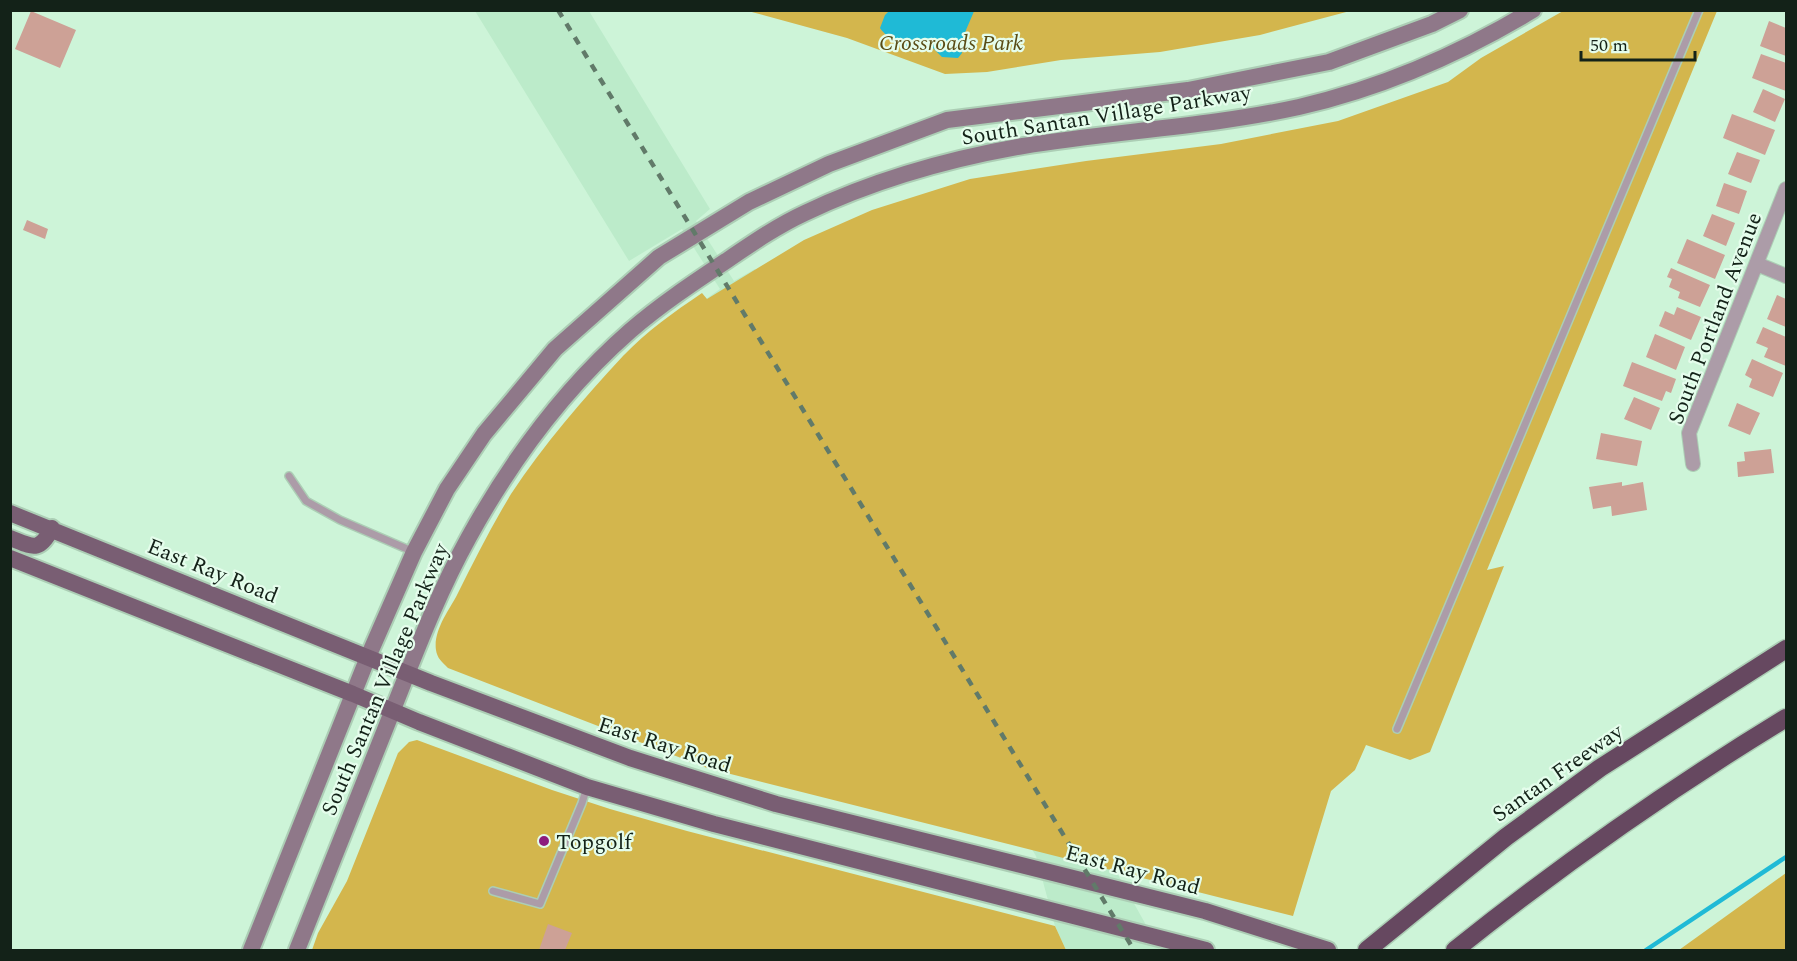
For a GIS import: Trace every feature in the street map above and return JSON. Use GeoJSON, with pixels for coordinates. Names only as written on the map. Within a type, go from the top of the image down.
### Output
{"type":"FeatureCollection","features":[{"type":"Feature","properties":{"kind":"highway","name":"Santan Freeway"},"geometry":{"type":"LineString","coordinates":[[1367,951],[1506,837],[1600,768],[1786,649]]}},
{"type":"Feature","properties":{"kind":"highway"},"geometry":{"type":"LineString","coordinates":[[1455,951],[1513,903],[1672,791],[1786,718]]}},
{"type":"Feature","properties":{"kind":"main road","name":"South Santan Village Parkway"},"geometry":{"type":"LineString","coordinates":[[251,951],[368,657],[414,552],[447,489],[484,434],[555,349],[659,257],[749,202],[829,164],[947,120],[1188,90],[1329,62],[1432,24],[1461,10]]}},
{"type":"Feature","properties":{"kind":"main road","name":"South Santan Village Parkway"},"geometry":{"type":"LineString","coordinates":[[297,951],[434,608],[471,534],[523,452],[563,400],[604,356],[661,306],[761,238],[803,214],[928,166],[1059,140],[1228,120],[1342,96],[1458,52],[1533,10]]}},
{"type":"Feature","properties":{"kind":"main road","name":"East Ray Road"},"geometry":{"type":"LineString","coordinates":[[10,513],[487,705],[630,758],[776,804],[1205,911],[1328,951]]}},
{"type":"Feature","properties":{"kind":"main road"},"geometry":{"type":"LineString","coordinates":[[10,538],[29,545],[40,546],[46,541],[52,528]]}},
{"type":"Feature","properties":{"kind":"main road"},"geometry":{"type":"LineString","coordinates":[[10,558],[587,787],[714,824],[1206,951]]}},
{"type":"Feature","properties":{"kind":"street","name":"South Portland Avenue"},"geometry":{"type":"LineString","coordinates":[[1693,464],[1689,433],[1786,189]]}},
{"type":"Feature","properties":{"kind":"street"},"geometry":{"type":"LineString","coordinates":[[1757,264],[1786,276]]}},
{"type":"Feature","properties":{"kind":"lane"},"geometry":{"type":"LineString","coordinates":[[1398,729],[1699,10]]}},
{"type":"Feature","properties":{"kind":"lane"},"geometry":{"type":"LineString","coordinates":[[289,476],[306,501],[340,520],[414,552]]}},
{"type":"Feature","properties":{"kind":"lane"},"geometry":{"type":"LineString","coordinates":[[493,891],[540,904],[587,787]]}},
{"type":"Feature","properties":{"kind":"shaded area"},"geometry":{"type":"Polygon","coordinates":[[[475,11],[589,11],[710,209],[696,221],[734,281],[755,269],[1117,873],[1160,950],[1066,950],[1055,926],[1036,856],[706,299],[720,289],[682,229],[629,261],[475,11]]]}},
{"type":"Feature","properties":{"kind":"green space","name":"Crossroads Park"},"geometry":{"type":"Polygon","coordinates":[[[748,11],[1350,11],[1260,35],[1160,52],[1061,60],[987,72],[945,74],[847,38],[748,11]]]}},
{"type":"Feature","properties":{"kind":"green space"},"geometry":{"type":"Polygon","coordinates":[[[1563,11],[1717,11],[1487,570],[1504,566],[1430,752],[1410,760],[1366,745],[1355,770],[1331,791],[1293,916],[707,768],[448,668],[439,658],[436,643],[442,621],[511,494],[524,475],[564,422],[623,356],[651,330],[702,293],[707,299],[804,240],[872,210],[970,179],[1086,161],[1221,144],[1338,121],[1448,82],[1481,58],[1563,11]]]}},
{"type":"Feature","properties":{"kind":"green space","name":"Topgolf"},"geometry":{"type":"Polygon","coordinates":[[[417,740],[610,809],[1055,926],[1066,950],[312,950],[318,933],[347,881],[398,753],[409,742],[417,740]]]}},
{"type":"Feature","properties":{"kind":"green space"},"geometry":{"type":"Polygon","coordinates":[[[1786,873],[1786,950],[1679,950],[1786,873]]]}},
{"type":"Feature","properties":{"kind":"water"},"geometry":{"type":"Polygon","coordinates":[[[890,10],[974,11],[963,38],[962,53],[958,58],[942,57],[933,48],[923,44],[908,47],[890,38],[880,28],[885,15],[890,10]]]}},
{"type":"Feature","properties":{"kind":"building"},"geometry":{"type":"Polygon","coordinates":[[[31,11],[76,30],[60,68],[15,49],[31,11]]]}},
{"type":"Feature","properties":{"kind":"building"},"geometry":{"type":"Polygon","coordinates":[[[1769,21],[1786,28],[1786,56],[1760,46],[1769,21]]]}},
{"type":"Feature","properties":{"kind":"building"},"geometry":{"type":"Polygon","coordinates":[[[1761,54],[1786,63],[1786,91],[1752,78],[1761,54]]]}},
{"type":"Feature","properties":{"kind":"building"},"geometry":{"type":"Polygon","coordinates":[[[1763,89],[1785,99],[1775,122],[1753,112],[1763,89]]]}},
{"type":"Feature","properties":{"kind":"building"},"geometry":{"type":"Polygon","coordinates":[[[1732,114],[1775,130],[1765,155],[1723,138],[1732,114]]]}},
{"type":"Feature","properties":{"kind":"building"},"geometry":{"type":"Polygon","coordinates":[[[1737,152],[1760,160],[1751,183],[1728,174],[1737,152]]]}},
{"type":"Feature","properties":{"kind":"building"},"geometry":{"type":"Polygon","coordinates":[[[1724,183],[1747,191],[1739,214],[1716,206],[1724,183]]]}},
{"type":"Feature","properties":{"kind":"building"},"geometry":{"type":"Polygon","coordinates":[[[1712,214],[1735,223],[1726,246],[1703,236],[1712,214]]]}},
{"type":"Feature","properties":{"kind":"building"},"geometry":{"type":"Polygon","coordinates":[[[27,220],[48,229],[45,239],[23,230],[27,220]]]}},
{"type":"Feature","properties":{"kind":"building"},"geometry":{"type":"Polygon","coordinates":[[[1687,239],[1725,255],[1715,279],[1677,263],[1687,239]]]}},
{"type":"Feature","properties":{"kind":"building"},"geometry":{"type":"Polygon","coordinates":[[[1671,268],[1710,285],[1700,307],[1678,298],[1680,292],[1669,287],[1672,279],[1667,277],[1671,268]]]}},
{"type":"Feature","properties":{"kind":"building"},"geometry":{"type":"Polygon","coordinates":[[[1777,295],[1786,299],[1786,327],[1767,319],[1777,295]]]}},
{"type":"Feature","properties":{"kind":"building"},"geometry":{"type":"Polygon","coordinates":[[[1677,307],[1701,317],[1691,340],[1659,326],[1665,311],[1674,315],[1677,307]]]}},
{"type":"Feature","properties":{"kind":"building"},"geometry":{"type":"Polygon","coordinates":[[[1763,327],[1786,337],[1786,366],[1764,357],[1768,348],[1756,343],[1763,327]]]}},
{"type":"Feature","properties":{"kind":"building"},"geometry":{"type":"Polygon","coordinates":[[[1655,334],[1685,347],[1676,370],[1646,357],[1655,334]]]}},
{"type":"Feature","properties":{"kind":"building"},"geometry":{"type":"Polygon","coordinates":[[[1752,359],[1783,373],[1773,397],[1749,387],[1752,379],[1745,375],[1752,359]]]}},
{"type":"Feature","properties":{"kind":"building"},"geometry":{"type":"Polygon","coordinates":[[[1632,362],[1676,379],[1671,393],[1666,391],[1662,401],[1623,386],[1632,362]]]}},
{"type":"Feature","properties":{"kind":"building"},"geometry":{"type":"Polygon","coordinates":[[[1634,397],[1660,408],[1651,430],[1624,419],[1634,397]]]}},
{"type":"Feature","properties":{"kind":"building"},"geometry":{"type":"Polygon","coordinates":[[[1737,403],[1760,413],[1750,435],[1728,426],[1737,403]]]}},
{"type":"Feature","properties":{"kind":"building"},"geometry":{"type":"Polygon","coordinates":[[[1601,433],[1642,441],[1637,466],[1596,459],[1601,433]]]}},
{"type":"Feature","properties":{"kind":"building"},"geometry":{"type":"Polygon","coordinates":[[[1771,449],[1774,473],[1738,477],[1737,462],[1745,461],[1744,452],[1771,449]]]}},
{"type":"Feature","properties":{"kind":"building"},"geometry":{"type":"Polygon","coordinates":[[[1622,482],[1622,486],[1643,482],[1647,510],[1612,516],[1611,506],[1593,509],[1589,487],[1622,482]]]}},
{"type":"Feature","properties":{"kind":"building"},"geometry":{"type":"Polygon","coordinates":[[[548,924],[572,933],[565,950],[539,950],[548,924]]]}},
{"type":"Feature","properties":{"kind":"waterway"},"geometry":{"type":"LineString","coordinates":[[1646,950],[1786,857]]}},
{"type":"Feature","properties":{"kind":"railway"},"geometry":{"type":"LineString","coordinates":[[558,10],[1134,950]]}},
{"type":"Feature","properties":{"kind":"place","name":"Topgolf"},"geometry":{"type":"Point","coordinates":[544,841]}}]}
